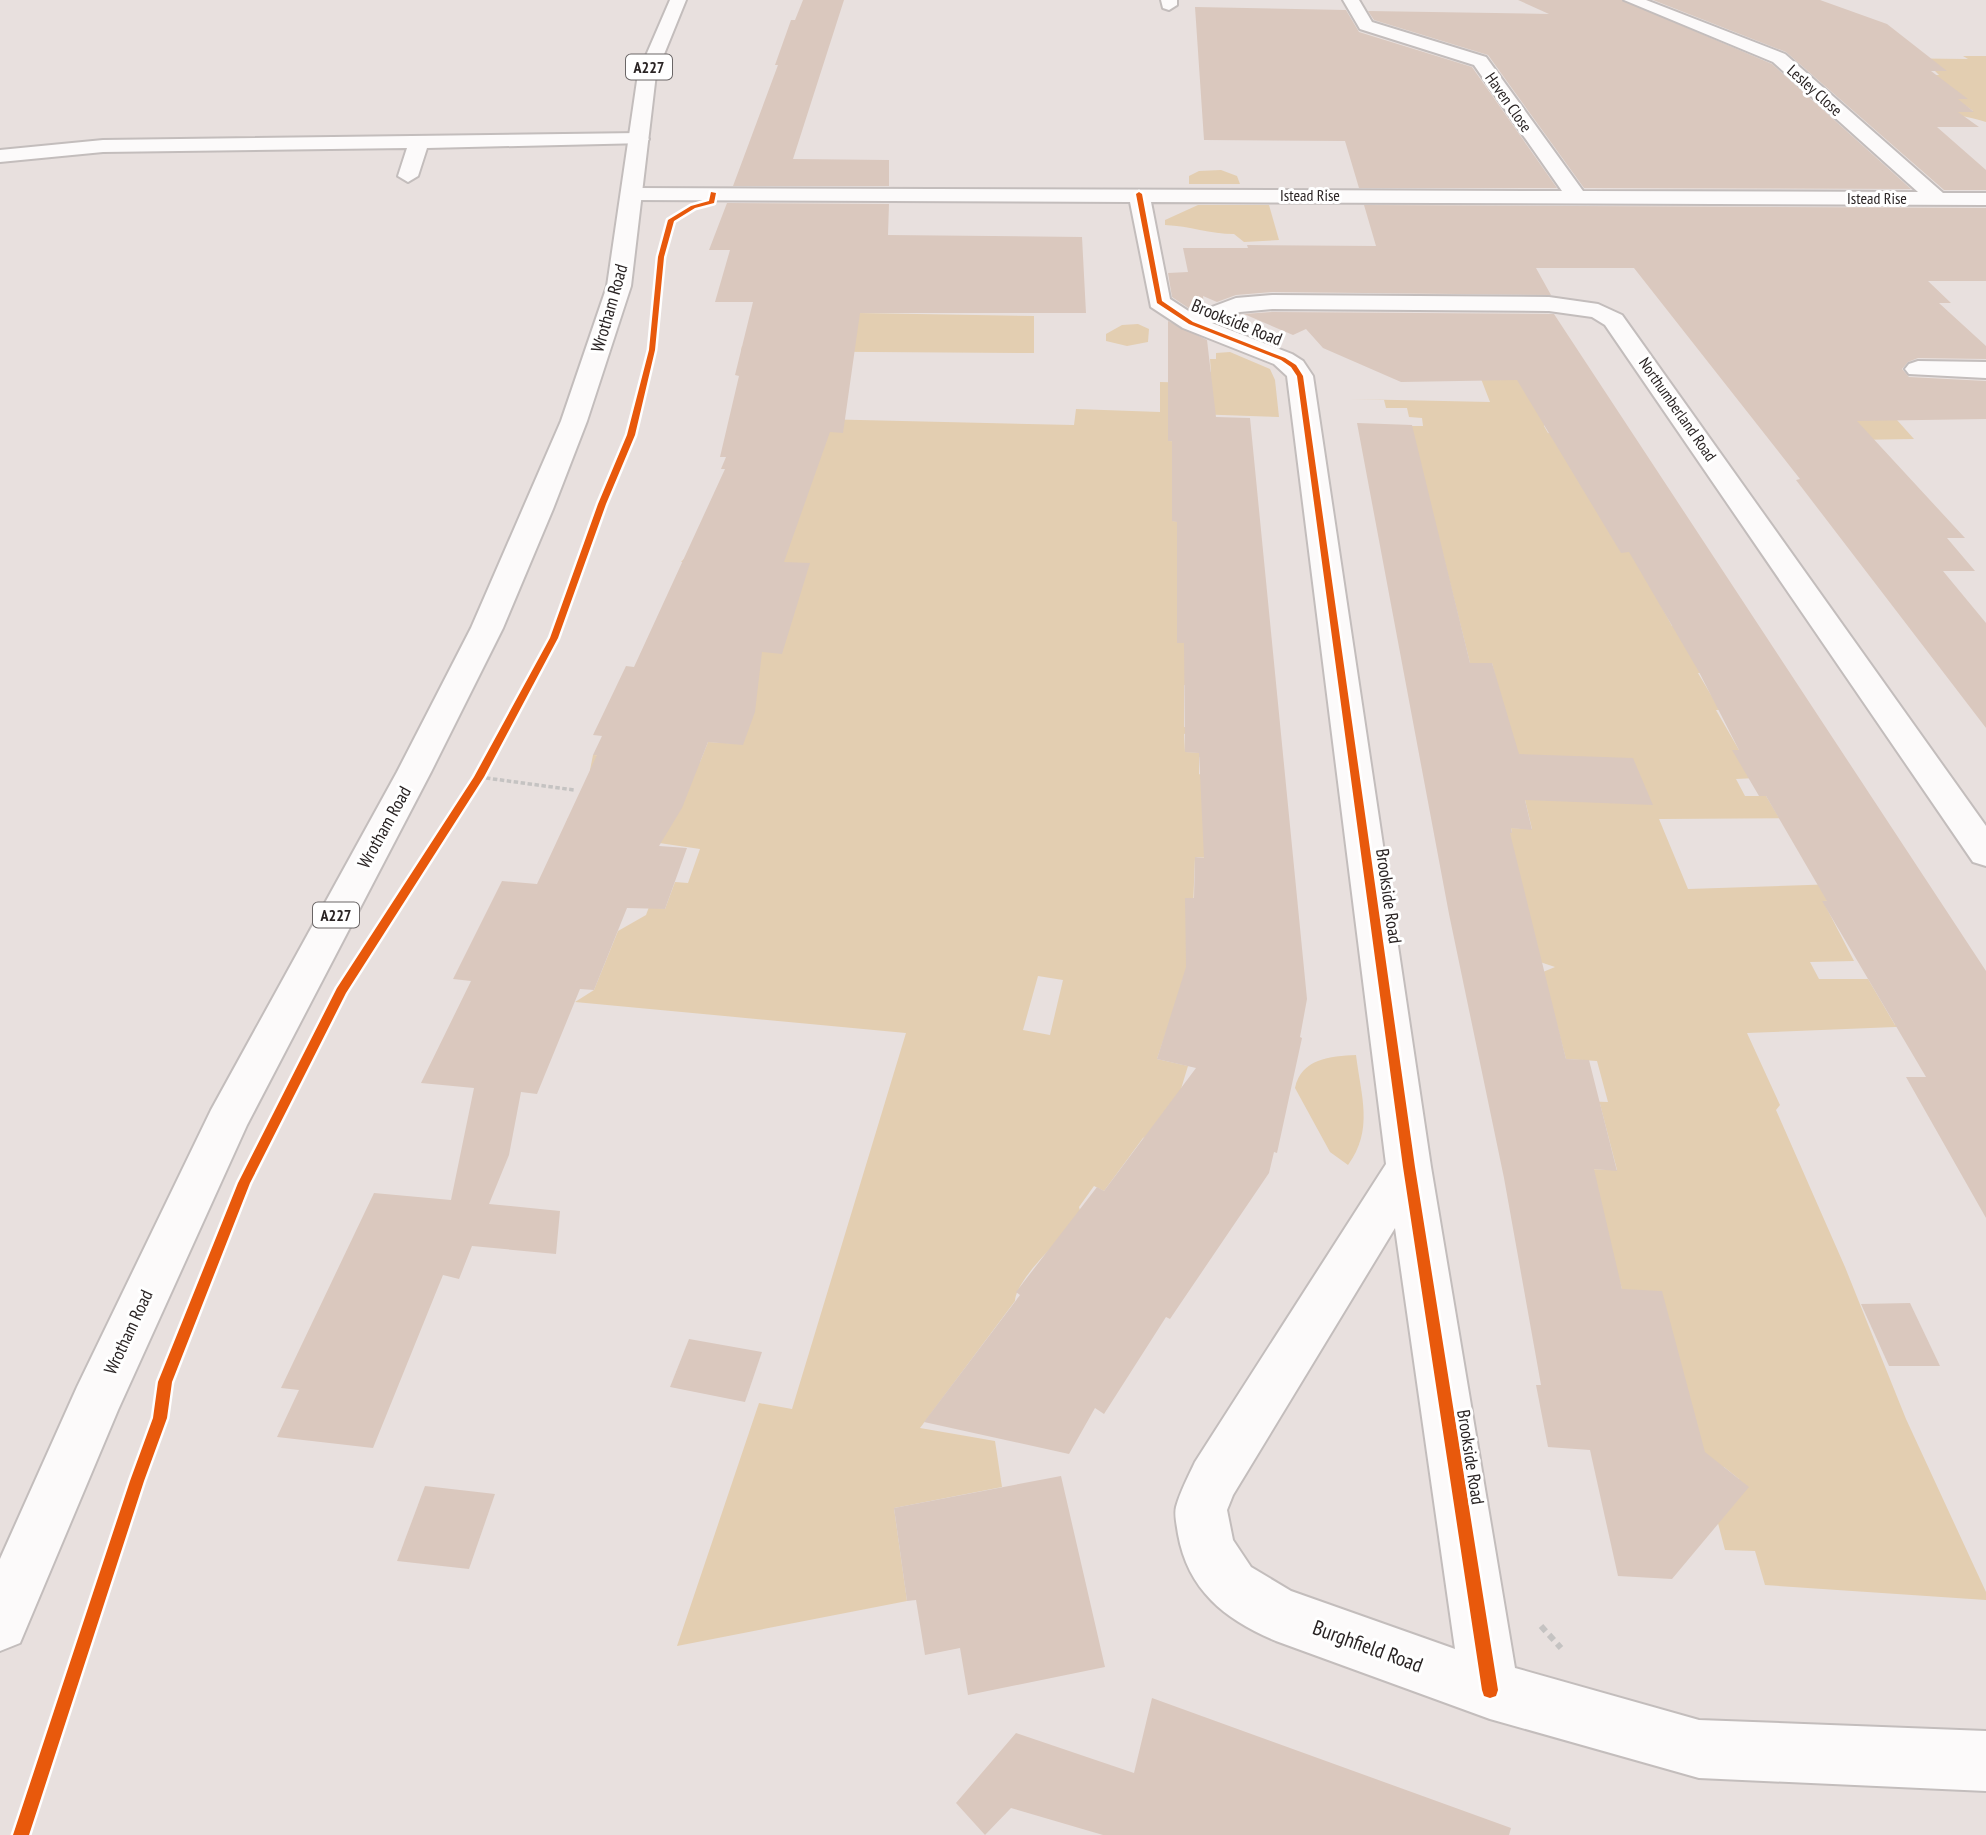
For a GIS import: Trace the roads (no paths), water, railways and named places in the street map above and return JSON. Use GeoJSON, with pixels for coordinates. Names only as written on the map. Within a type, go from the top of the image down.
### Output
{"type":"FeatureCollection","features":[{"type":"Feature","properties":{"kind":"street","name":"Wrotham Road"},"geometry":{"type":"LineString","coordinates":[[0,1623],[95,1404],[226,1122],[414,772],[515,566],[574,421],[619,286],[633,194],[639,113],[647,74],[678,0]]}},
{"type":"Feature","properties":{"kind":"street","name":"Haven Close"},"geometry":{"type":"LineString","coordinates":[[1351,0],[1366,25],[1480,61],[1576,196]]}},
{"type":"Feature","properties":{"kind":"street"},"geometry":{"type":"LineString","coordinates":[[1357,0],[1369,0]]}},
{"type":"Feature","properties":{"kind":"street","name":"Lesley Close"},"geometry":{"type":"LineString","coordinates":[[1632,0],[1779,58],[1937,198]]}},
{"type":"Feature","properties":{"kind":"street"},"geometry":{"type":"LineString","coordinates":[[0,156],[103,146],[639,139]]}},
{"type":"Feature","properties":{"kind":"street"},"geometry":{"type":"LineString","coordinates":[[408,176],[419,141]]}},
{"type":"Feature","properties":{"kind":"street","name":"Istead Rise"},"geometry":{"type":"LineString","coordinates":[[633,194],[1986,198]]}},
{"type":"Feature","properties":{"kind":"street","name":"Brookside Road"},"geometry":{"type":"LineString","coordinates":[[1139,194],[1155,293],[1167,310],[1191,323],[1283,359],[1294,366],[1300,376],[1409,1167],[1490,1690]]}},
{"type":"Feature","properties":{"kind":"street","name":"Northumberland Road"},"geometry":{"type":"LineString","coordinates":[[1191,323],[1236,305],[1272,302],[1549,304],[1598,311],[1614,320],[1986,853]]}},
{"type":"Feature","properties":{"kind":"street"},"geometry":{"type":"LineString","coordinates":[[1917,369],[1986,370]]}},
{"type":"Feature","properties":{"kind":"street","name":"Burghfield Road"},"geometry":{"type":"LineString","coordinates":[[1409,1167],[1213,1480],[1201,1510],[1208,1550],[1232,1586],[1276,1613],[1490,1690],[1699,1749],[1986,1761]]}}]}
